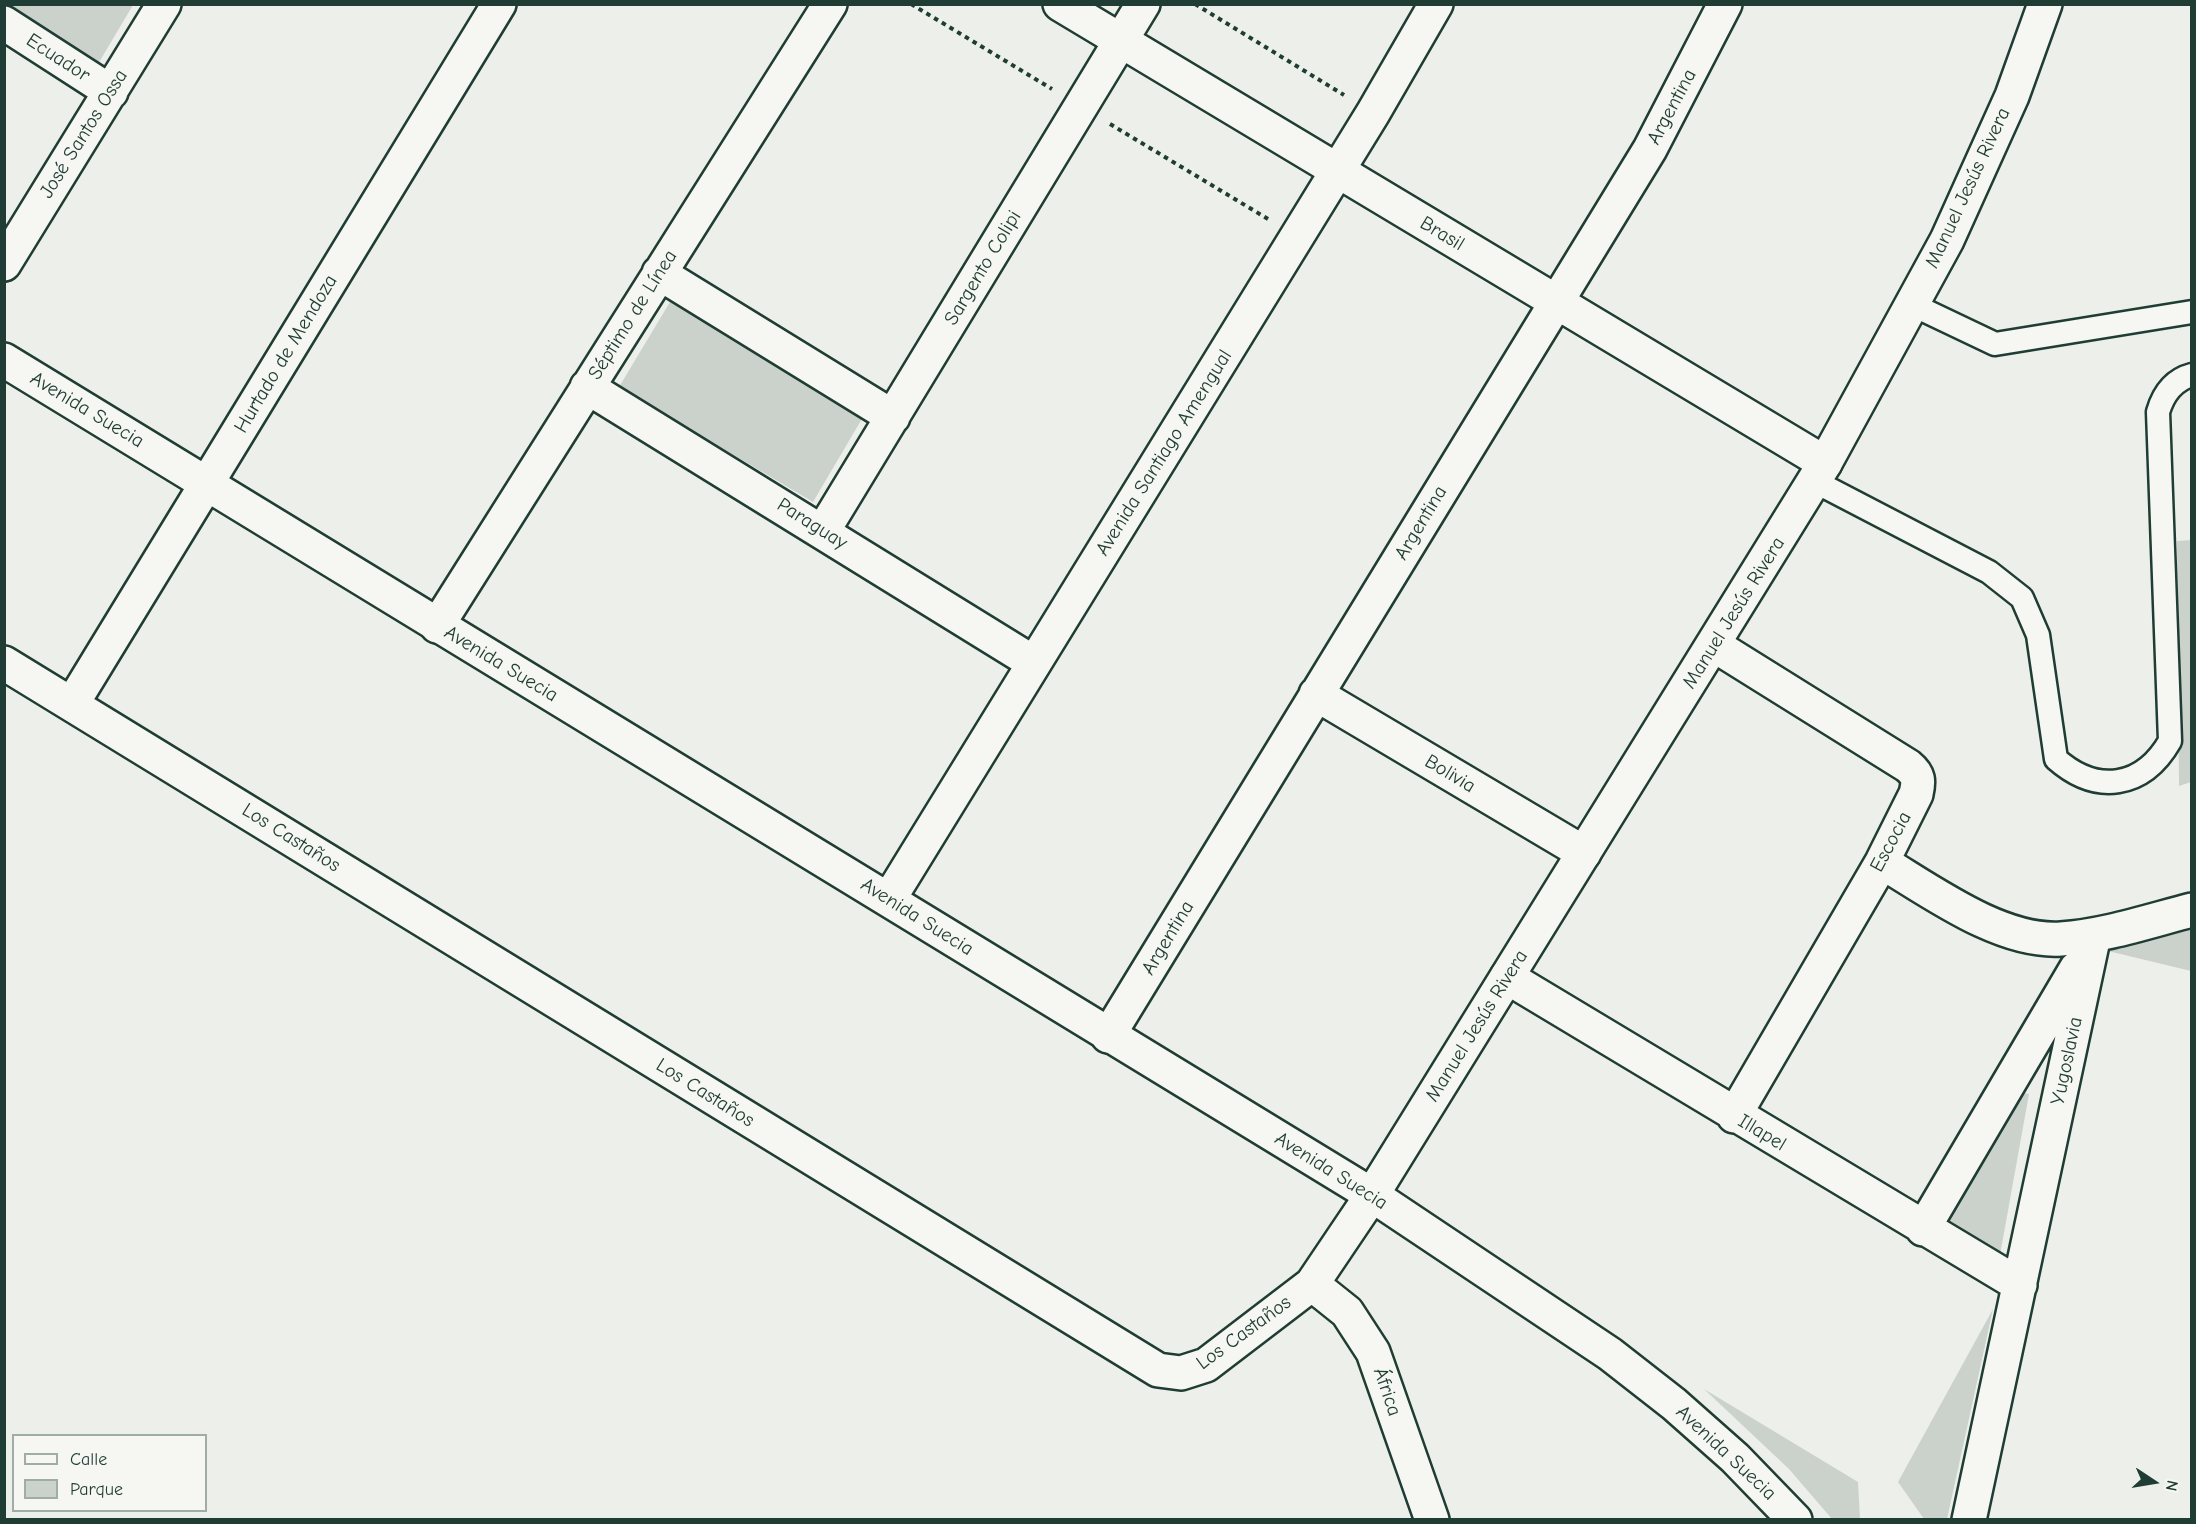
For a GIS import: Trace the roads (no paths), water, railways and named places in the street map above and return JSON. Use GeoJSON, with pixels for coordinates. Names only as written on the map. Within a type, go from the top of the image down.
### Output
{"type":"FeatureCollection","features":[{"type":"Feature","properties":{"kind":"street","name":"José Santos Ossa"},"geometry":{"type":"LineString","coordinates":[[4,264],[164,4]]}},
{"type":"Feature","properties":{"kind":"street","name":"Hurtado de Mendoza"},"geometry":{"type":"LineString","coordinates":[[72,704],[499,4]]}},
{"type":"Feature","properties":{"kind":"street","name":"Séptimo de Línea"},"geometry":{"type":"LineString","coordinates":[[437,626],[830,4]]}},
{"type":"Feature","properties":{"kind":"street","name":"Brasil"},"geometry":{"type":"LineString","coordinates":[[1060,4],[1556,302],[1820,472]]}},
{"type":"Feature","properties":{"kind":"street","name":"Sargento Colipi"},"geometry":{"type":"LineString","coordinates":[[823,531],[1143,4]]}},
{"type":"Feature","properties":{"kind":"street","name":"Avenida Santiago Amengual"},"geometry":{"type":"LineString","coordinates":[[889,899],[1373,113],[1436,4]]}},
{"type":"Feature","properties":{"kind":"street","name":"Argentina"},"geometry":{"type":"LineString","coordinates":[[1108,1036],[1650,149],[1725,4]]}},
{"type":"Feature","properties":{"kind":"street","name":"Manuel Jesús Rivera"},"geometry":{"type":"LineString","coordinates":[[1372,1195],[1820,472],[1947,240],[2012,96],[2045,4]]}},
{"type":"Feature","properties":{"kind":"street","name":"Ecuador"},"geometry":{"type":"LineString","coordinates":[[4,24],[111,92]]}},
{"type":"Feature","properties":{"kind":"street"},"geometry":{"type":"LineString","coordinates":[[659,273],[893,417]]}},
{"type":"Feature","properties":{"kind":"street","name":"Avenida Suecia"},"geometry":{"type":"LineString","coordinates":[[4,360],[437,626],[889,899],[1108,1036],[1372,1195],[1610,1354],[1674,1404],[1735,1458],[1795,1520]]}},
{"type":"Feature","properties":{"kind":"street","name":"Paraguay"},"geometry":{"type":"LineString","coordinates":[[587,387],[1034,663]]}},
{"type":"Feature","properties":{"kind":"street","name":"Escocia"},"geometry":{"type":"LineString","coordinates":[[1714,645],[1917,774],[1916,794],[1882,862],[1734,1116]]}},
{"type":"Feature","properties":{"kind":"street","name":"Los Castaños"},"geometry":{"type":"LineString","coordinates":[[4,663],[1158,1370],[1181,1373],[1206,1365],[1312,1284],[1372,1195]]}},
{"type":"Feature","properties":{"kind":"street","name":"Bolivia"},"geometry":{"type":"LineString","coordinates":[[1316,694],[1584,853]]}},
{"type":"Feature","properties":{"kind":"street"},"geometry":{"type":"LineString","coordinates":[[1882,862],[1995,928],[2039,938],[2059,939],[2094,935],[2192,910]]}},
{"type":"Feature","properties":{"kind":"street","name":"Yugoslavia"},"geometry":{"type":"LineString","coordinates":[[1923,1229],[2061,997],[2094,935]]}},
{"type":"Feature","properties":{"kind":"street","name":"Yugoslavia"},"geometry":{"type":"LineString","coordinates":[[1970,1520],[2094,935]]}},
{"type":"Feature","properties":{"kind":"street","name":"Illapel"},"geometry":{"type":"LineString","coordinates":[[1507,977],[1734,1116],[2020,1285]]}},
{"type":"Feature","properties":{"kind":"street","name":"África"},"geometry":{"type":"LineString","coordinates":[[1312,1284],[1347,1312],[1373,1352],[1432,1520]]}},
{"type":"Feature","properties":{"kind":"lane"},"geometry":{"type":"LineString","coordinates":[[1911,304],[1995,344],[2192,312]]}},
{"type":"Feature","properties":{"kind":"lane"},"geometry":{"type":"LineString","coordinates":[[1820,472],[1989,572],[2022,598],[2038,635],[2056,759],[2070,771],[2087,779],[2122,781],[2151,767],[2170,741],[2158,412],[2167,392],[2176,382],[2192,375]]}}]}
